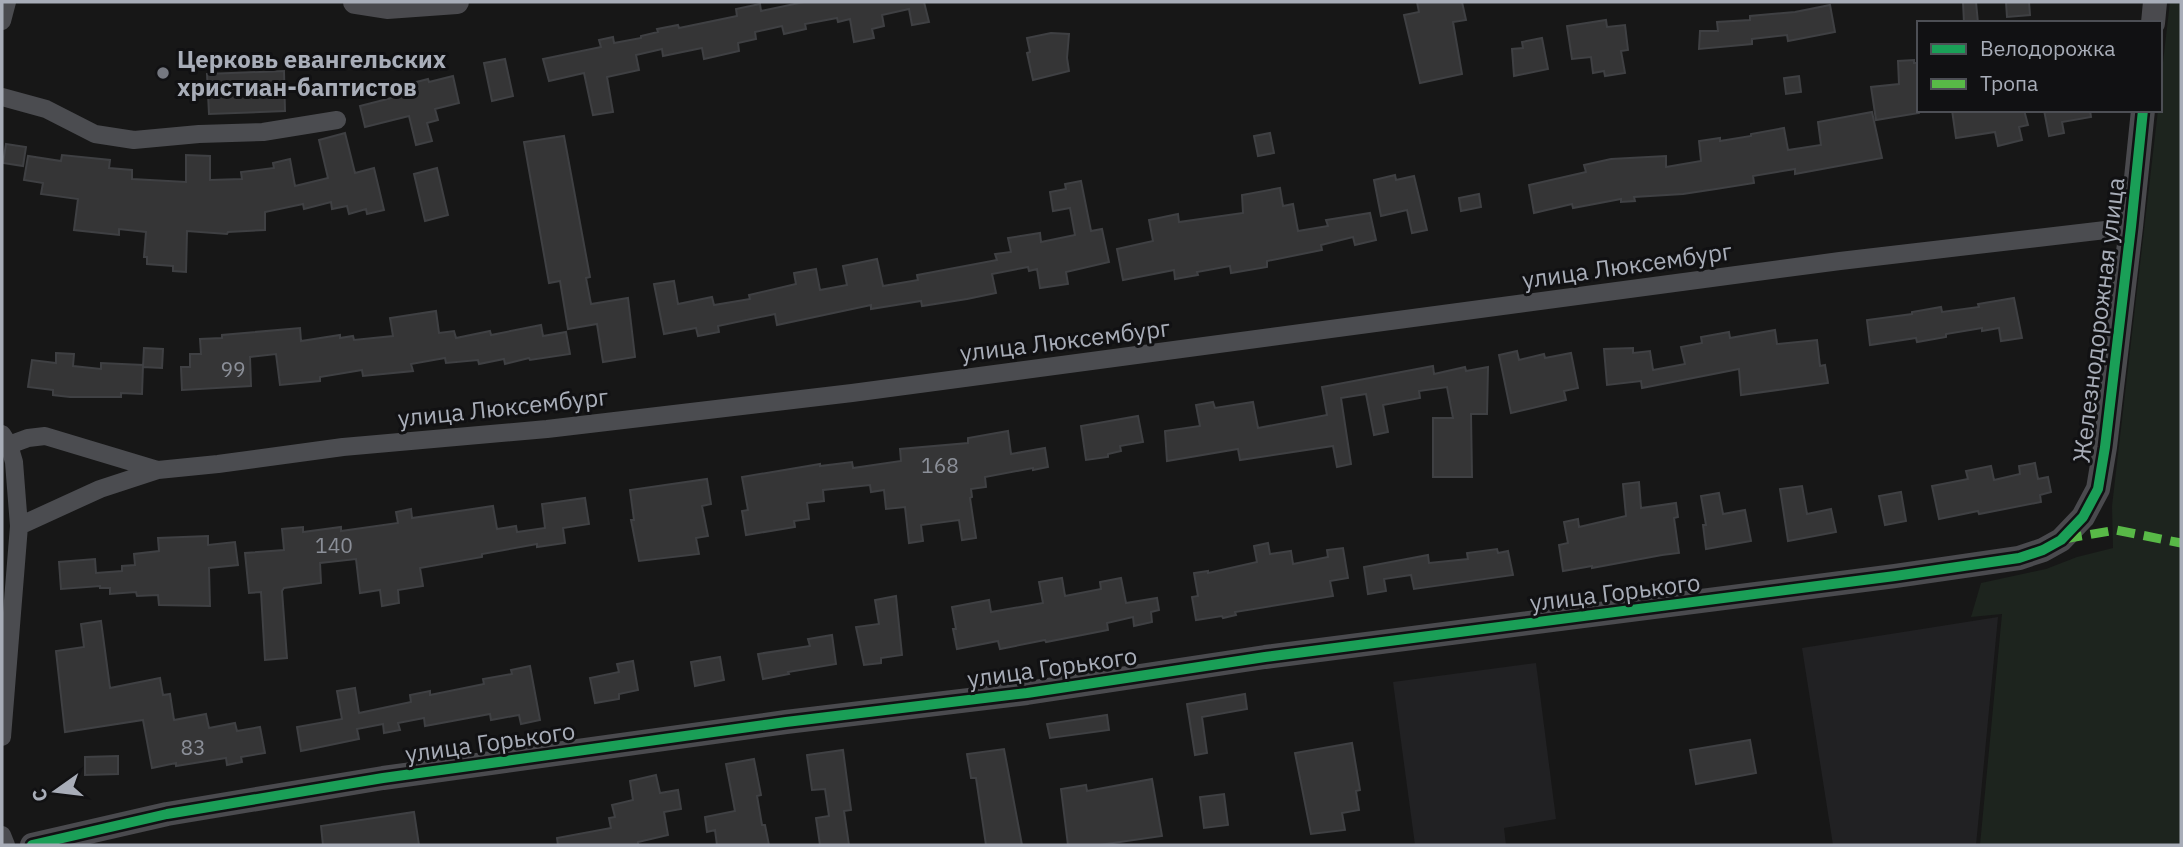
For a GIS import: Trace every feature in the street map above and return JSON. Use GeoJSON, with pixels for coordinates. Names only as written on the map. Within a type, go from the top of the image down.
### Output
{"type":"FeatureCollection","features":[{"type":"Feature","properties":{"kind":"street"},"geometry":{"type":"LineString","coordinates":[[2,21],[7,2]]}},
{"type":"Feature","properties":{"kind":"street"},"geometry":{"type":"LineString","coordinates":[[355,2],[387,7],[457,2]]}},
{"type":"Feature","properties":{"kind":"street"},"geometry":{"type":"LineString","coordinates":[[2153,21],[2155,2]]}},
{"type":"Feature","properties":{"kind":"street"},"geometry":{"type":"LineString","coordinates":[[2,97],[46,109],[95,134],[134,140],[263,132],[337,120]]}},
{"type":"Feature","properties":{"kind":"street","name":"Железнодорожная улица"},"geometry":{"type":"LineString","coordinates":[[2074,527],[2098,489],[2144,112]]}},
{"type":"Feature","properties":{"kind":"street","name":"улица Люксембург"},"geometry":{"type":"LineString","coordinates":[[5,439],[45,436],[158,470],[343,447],[547,429],[838,394],[1840,261],[2131,227]]}},
{"type":"Feature","properties":{"kind":"street"},"geometry":{"type":"LineString","coordinates":[[2,737],[19,526],[15,462],[5,439]]}},
{"type":"Feature","properties":{"kind":"street"},"geometry":{"type":"LineString","coordinates":[[19,526],[100,489],[158,470]]}},
{"type":"Feature","properties":{"kind":"street","name":"улица Горького"},"geometry":{"type":"LineString","coordinates":[[32,845],[167,814],[396,776],[786,722],[1027,693],[1265,657],[1787,591],[2019,558],[2043,550],[2061,540],[2074,527]]}},
{"type":"Feature","properties":{"kind":"street"},"geometry":{"type":"LineString","coordinates":[[2,835],[6,845]]}},
{"type":"Feature","properties":{"kind":"shaded area"},"geometry":{"type":"Polygon","coordinates":[[[2170,2],[2181,2],[2181,845],[1980,845],[2002,614],[1971,617],[1981,583],[2046,569],[2077,557],[2113,548],[2112,506],[2158,112],[2162,112],[2162,71],[2170,2]]]}},
{"type":"Feature","properties":{"kind":"shaded area"},"geometry":{"type":"Polygon","coordinates":[[[1998,617],[1976,845],[1833,845],[1802,648],[1998,617]]]}},
{"type":"Feature","properties":{"kind":"shaded area"},"geometry":{"type":"Polygon","coordinates":[[[1536,663],[1556,819],[1504,828],[1506,845],[1415,845],[1393,682],[1536,663]]]}},
{"type":"Feature","properties":{"kind":"building"},"geometry":{"type":"Polygon","coordinates":[[[804,2],[924,2],[929,22],[912,25],[909,9],[882,15],[884,26],[872,29],[874,38],[854,42],[850,19],[838,22],[837,18],[805,24],[806,29],[784,34],[782,26],[755,32],[756,39],[738,43],[739,51],[704,59],[702,48],[663,56],[662,49],[636,55],[639,70],[607,77],[613,112],[593,115],[584,73],[549,81],[543,59],[601,47],[599,40],[613,37],[614,43],[641,38],[658,32],[657,29],[678,25],[679,28],[737,16],[736,9],[760,4],[761,11],[804,2]]]}},
{"type":"Feature","properties":{"kind":"building"},"geometry":{"type":"Polygon","coordinates":[[[1417,2],[1462,2],[1466,20],[1453,22],[1462,74],[1420,83],[1404,15],[1419,12],[1417,2]]]}},
{"type":"Feature","properties":{"kind":"building"},"geometry":{"type":"Polygon","coordinates":[[[1963,2],[1976,2],[1978,21],[1964,21],[1963,2]]]}},
{"type":"Feature","properties":{"kind":"building"},"geometry":{"type":"Polygon","coordinates":[[[2006,2],[2029,2],[2030,15],[2007,17],[2006,2]]]}},
{"type":"Feature","properties":{"kind":"building"},"geometry":{"type":"Polygon","coordinates":[[[1830,5],[1835,32],[1788,41],[1787,35],[1752,39],[1752,44],[1699,49],[1700,31],[1718,31],[1717,22],[1750,20],[1750,16],[1795,12],[1830,5]]]}},
{"type":"Feature","properties":{"kind":"building"},"geometry":{"type":"Polygon","coordinates":[[[1606,20],[1607,27],[1625,25],[1628,50],[1621,51],[1625,73],[1605,76],[1604,71],[1593,73],[1591,57],[1572,59],[1567,26],[1606,20]]]}},
{"type":"Feature","properties":{"kind":"building"},"geometry":{"type":"Polygon","coordinates":[[[1051,33],[1069,34],[1069,71],[1033,80],[1027,53],[1030,52],[1027,38],[1051,33]]]}},
{"type":"Feature","properties":{"kind":"building"},"geometry":{"type":"Polygon","coordinates":[[[1542,38],[1548,69],[1514,76],[1512,49],[1523,48],[1522,42],[1542,38]]]}},
{"type":"Feature","properties":{"kind":"building"},"geometry":{"type":"Polygon","coordinates":[[[505,59],[513,96],[492,101],[484,63],[505,59]]]}},
{"type":"Feature","properties":{"kind":"building"},"geometry":{"type":"Polygon","coordinates":[[[1914,60],[1914,63],[1917,63],[1919,113],[1876,120],[1871,87],[1899,84],[1898,61],[1914,60]]]}},
{"type":"Feature","properties":{"kind":"building"},"geometry":{"type":"Polygon","coordinates":[[[284,71],[285,111],[209,114],[207,74],[284,71]]]}},
{"type":"Feature","properties":{"kind":"building"},"geometry":{"type":"Polygon","coordinates":[[[453,76],[459,103],[435,109],[438,120],[427,123],[432,141],[416,145],[409,116],[365,127],[360,106],[403,95],[401,86],[453,76]]]}},
{"type":"Feature","properties":{"kind":"building"},"geometry":{"type":"Polygon","coordinates":[[[1799,76],[1801,92],[1786,94],[1784,78],[1799,76]]]}},
{"type":"Feature","properties":{"kind":"building"},"geometry":{"type":"Polygon","coordinates":[[[1872,112],[1882,158],[1795,174],[1795,169],[1753,176],[1754,183],[1683,194],[1634,197],[1635,201],[1621,202],[1621,199],[1573,208],[1572,204],[1534,213],[1529,185],[1586,172],[1584,165],[1611,159],[1666,156],[1666,167],[1701,161],[1699,141],[1720,138],[1720,141],[1784,128],[1788,150],[1821,145],[1818,122],[1872,112]]]}},
{"type":"Feature","properties":{"kind":"building"},"geometry":{"type":"Polygon","coordinates":[[[1952,112],[2025,112],[2028,125],[2019,127],[2022,140],[1998,146],[1995,132],[1956,138],[1952,112]]]}},
{"type":"Feature","properties":{"kind":"building"},"geometry":{"type":"Polygon","coordinates":[[[2044,112],[2090,112],[2091,117],[2062,122],[2064,133],[2049,136],[2044,112]]]}},
{"type":"Feature","properties":{"kind":"building"},"geometry":{"type":"Polygon","coordinates":[[[345,133],[355,173],[374,168],[384,210],[367,214],[366,209],[349,214],[347,206],[332,209],[331,202],[304,209],[303,204],[265,212],[265,230],[227,234],[187,231],[186,272],[173,271],[173,266],[147,264],[147,257],[144,257],[146,232],[119,229],[119,235],[74,230],[78,199],[41,194],[43,183],[24,180],[28,156],[61,161],[62,155],[110,160],[109,168],[132,170],[132,179],[186,182],[186,155],[210,156],[210,180],[242,179],[241,172],[274,168],[273,163],[290,159],[295,186],[328,178],[319,140],[345,133]]]}},
{"type":"Feature","properties":{"kind":"building"},"geometry":{"type":"Polygon","coordinates":[[[1270,133],[1274,153],[1258,156],[1254,136],[1270,133]]]}},
{"type":"Feature","properties":{"kind":"building"},"geometry":{"type":"Polygon","coordinates":[[[564,136],[590,277],[586,278],[591,304],[628,298],[635,357],[603,362],[597,324],[568,329],[560,281],[549,283],[524,142],[564,136]]]}},
{"type":"Feature","properties":{"kind":"building"},"geometry":{"type":"Polygon","coordinates":[[[6,144],[26,147],[23,166],[3,163],[6,144]]]}},
{"type":"Feature","properties":{"kind":"building"},"geometry":{"type":"Polygon","coordinates":[[[437,168],[448,215],[425,221],[414,174],[437,168]]]}},
{"type":"Feature","properties":{"kind":"building"},"geometry":{"type":"Polygon","coordinates":[[[1395,175],[1396,180],[1414,176],[1427,230],[1412,233],[1407,210],[1381,216],[1374,180],[1395,175]]]}},
{"type":"Feature","properties":{"kind":"building"},"geometry":{"type":"Polygon","coordinates":[[[1081,181],[1091,231],[1102,229],[1109,262],[1066,272],[1068,284],[1040,288],[1037,269],[1029,271],[1028,267],[992,274],[996,293],[967,299],[922,306],[921,301],[871,309],[871,305],[777,325],[775,314],[718,326],[719,332],[698,336],[696,328],[664,334],[654,284],[674,281],[678,304],[712,297],[714,305],[750,299],[749,295],[796,284],[794,273],[816,269],[820,290],[847,285],[843,266],[877,259],[883,286],[918,280],[917,275],[997,260],[995,254],[1011,252],[1008,238],[1040,233],[1041,242],[1075,235],[1070,208],[1053,211],[1050,192],[1066,189],[1065,184],[1081,181]]]}},
{"type":"Feature","properties":{"kind":"building"},"geometry":{"type":"Polygon","coordinates":[[[1280,188],[1283,206],[1293,204],[1298,231],[1328,226],[1326,220],[1370,213],[1376,240],[1355,245],[1353,237],[1321,245],[1322,250],[1267,261],[1267,267],[1231,273],[1230,266],[1175,279],[1174,270],[1123,280],[1117,249],[1153,241],[1149,220],[1178,214],[1179,222],[1243,213],[1242,195],[1280,188]]]}},
{"type":"Feature","properties":{"kind":"building"},"geometry":{"type":"Polygon","coordinates":[[[1479,194],[1481,207],[1461,211],[1459,198],[1479,194]]]}},
{"type":"Feature","properties":{"kind":"building"},"geometry":{"type":"Polygon","coordinates":[[[2014,298],[2022,338],[2001,341],[1999,328],[1982,331],[1982,328],[1917,342],[1916,338],[1870,345],[1867,320],[1941,307],[1942,312],[1979,307],[1978,304],[2014,298]]]}},
{"type":"Feature","properties":{"kind":"building"},"geometry":{"type":"Polygon","coordinates":[[[436,311],[439,333],[454,331],[456,338],[490,331],[491,335],[541,325],[543,336],[566,332],[570,354],[529,358],[505,364],[504,359],[479,364],[478,360],[446,363],[445,358],[411,364],[413,371],[363,376],[362,370],[320,377],[320,381],[280,385],[276,354],[250,357],[251,386],[182,390],[181,367],[190,367],[190,354],[201,354],[200,339],[300,328],[301,341],[340,335],[340,338],[353,336],[354,340],[393,336],[390,318],[436,311]]]}},
{"type":"Feature","properties":{"kind":"building"},"geometry":{"type":"Polygon","coordinates":[[[1775,330],[1777,344],[1817,340],[1820,366],[1825,365],[1828,383],[1741,395],[1739,369],[1642,388],[1641,381],[1607,385],[1604,349],[1633,348],[1633,353],[1650,351],[1653,370],[1685,364],[1681,347],[1702,343],[1701,337],[1729,332],[1730,338],[1775,330]]]}},
{"type":"Feature","properties":{"kind":"building"},"geometry":{"type":"Polygon","coordinates":[[[144,348],[163,349],[162,368],[143,367],[144,348]]]}},
{"type":"Feature","properties":{"kind":"building"},"geometry":{"type":"Polygon","coordinates":[[[1517,351],[1519,360],[1544,354],[1545,358],[1571,353],[1578,388],[1564,391],[1566,400],[1511,413],[1499,355],[1517,351]]]}},
{"type":"Feature","properties":{"kind":"building"},"geometry":{"type":"Polygon","coordinates":[[[56,353],[74,354],[73,366],[101,369],[101,363],[143,365],[142,394],[121,393],[121,397],[70,397],[53,395],[53,390],[28,387],[32,360],[56,363],[56,353]]]}},
{"type":"Feature","properties":{"kind":"building"},"geometry":{"type":"Polygon","coordinates":[[[1433,366],[1434,374],[1465,367],[1466,371],[1488,367],[1487,414],[1471,414],[1472,477],[1433,477],[1433,418],[1453,418],[1447,387],[1419,391],[1420,398],[1383,405],[1388,432],[1374,435],[1366,394],[1341,398],[1351,464],[1337,467],[1333,446],[1240,460],[1238,449],[1167,461],[1165,431],[1200,426],[1196,405],[1213,402],[1215,408],[1253,402],[1258,428],[1327,415],[1322,387],[1433,366]]]}},
{"type":"Feature","properties":{"kind":"building"},"geometry":{"type":"Polygon","coordinates":[[[1138,416],[1143,442],[1120,446],[1121,451],[1108,454],[1108,457],[1086,460],[1081,426],[1138,416]]]}},
{"type":"Feature","properties":{"kind":"building"},"geometry":{"type":"Polygon","coordinates":[[[1008,431],[1011,454],[1045,448],[1048,467],[985,477],[986,487],[971,489],[976,538],[962,540],[959,520],[921,525],[923,541],[909,543],[905,507],[886,509],[884,490],[871,492],[870,485],[823,490],[824,501],[807,503],[809,519],[794,521],[795,527],[746,535],[742,511],[748,510],[742,477],[820,464],[852,462],[853,468],[901,461],[900,449],[968,443],[968,438],[1008,431]]]}},
{"type":"Feature","properties":{"kind":"building"},"geometry":{"type":"Polygon","coordinates":[[[2035,463],[2038,479],[2048,477],[2051,492],[2040,495],[2041,502],[1939,519],[1932,486],[1968,479],[1966,471],[1991,466],[1994,480],[2020,474],[2019,466],[2035,463]]]}},
{"type":"Feature","properties":{"kind":"building"},"geometry":{"type":"Polygon","coordinates":[[[707,479],[711,504],[702,506],[708,536],[696,538],[699,554],[639,561],[631,520],[634,520],[630,490],[707,479]]]}},
{"type":"Feature","properties":{"kind":"building"},"geometry":{"type":"Polygon","coordinates":[[[1639,482],[1641,508],[1676,503],[1678,517],[1674,518],[1679,553],[1563,571],[1559,545],[1568,543],[1564,522],[1578,519],[1579,527],[1626,516],[1623,484],[1639,482]]]}},
{"type":"Feature","properties":{"kind":"building"},"geometry":{"type":"Polygon","coordinates":[[[1802,486],[1807,514],[1831,509],[1836,532],[1788,541],[1780,489],[1802,486]]]}},
{"type":"Feature","properties":{"kind":"building"},"geometry":{"type":"Polygon","coordinates":[[[1901,492],[1906,521],[1885,525],[1879,496],[1901,492]]]}},
{"type":"Feature","properties":{"kind":"building"},"geometry":{"type":"Polygon","coordinates":[[[1719,493],[1723,514],[1745,510],[1751,541],[1706,549],[1703,525],[1706,525],[1701,496],[1719,493]]]}},
{"type":"Feature","properties":{"kind":"building"},"geometry":{"type":"Polygon","coordinates":[[[585,498],[589,524],[563,528],[565,543],[537,547],[537,544],[420,568],[423,586],[398,590],[399,603],[382,606],[380,590],[360,593],[356,559],[320,563],[321,583],[284,588],[282,591],[287,658],[265,660],[261,592],[249,593],[245,553],[284,550],[282,529],[303,527],[303,532],[341,527],[341,531],[398,523],[396,512],[411,509],[412,518],[493,506],[497,529],[516,526],[517,532],[545,528],[542,504],[585,498]]]}},
{"type":"Feature","properties":{"kind":"building"},"geometry":{"type":"Polygon","coordinates":[[[208,536],[208,545],[235,542],[238,565],[209,568],[210,606],[159,605],[158,595],[137,596],[136,592],[110,594],[110,588],[100,586],[61,589],[59,562],[95,559],[96,573],[122,571],[122,566],[135,565],[134,554],[159,551],[158,538],[208,536]]]}},
{"type":"Feature","properties":{"kind":"building"},"geometry":{"type":"Polygon","coordinates":[[[1268,543],[1270,554],[1291,551],[1293,564],[1328,557],[1327,550],[1343,548],[1348,578],[1330,581],[1333,596],[1235,612],[1236,615],[1223,618],[1196,620],[1192,597],[1198,596],[1194,573],[1208,573],[1257,562],[1254,546],[1268,543]]]}},
{"type":"Feature","properties":{"kind":"building"},"geometry":{"type":"Polygon","coordinates":[[[1497,549],[1498,553],[1508,551],[1513,575],[1414,589],[1411,575],[1384,579],[1386,591],[1368,594],[1364,567],[1428,555],[1429,563],[1468,559],[1467,553],[1497,549]]]}},
{"type":"Feature","properties":{"kind":"building"},"geometry":{"type":"Polygon","coordinates":[[[1062,578],[1065,596],[1101,589],[1100,582],[1121,578],[1126,603],[1157,598],[1159,610],[1151,612],[1152,622],[1134,626],[1133,617],[1107,623],[1108,630],[1046,642],[1045,640],[1000,649],[998,641],[957,649],[952,607],[989,600],[991,612],[1043,603],[1039,582],[1062,578]]]}},
{"type":"Feature","properties":{"kind":"building"},"geometry":{"type":"Polygon","coordinates":[[[896,596],[902,655],[881,658],[881,663],[864,665],[856,627],[879,624],[875,600],[896,596]]]}},
{"type":"Feature","properties":{"kind":"building"},"geometry":{"type":"Polygon","coordinates":[[[101,621],[110,688],[160,678],[163,695],[170,694],[174,720],[206,714],[209,728],[235,723],[237,731],[260,727],[265,753],[241,757],[242,762],[227,765],[226,758],[152,768],[143,720],[65,732],[56,651],[84,647],[81,624],[101,621]]]}},
{"type":"Feature","properties":{"kind":"building"},"geometry":{"type":"Polygon","coordinates":[[[832,635],[836,664],[763,679],[758,654],[810,646],[808,639],[832,635]]]}},
{"type":"Feature","properties":{"kind":"building"},"geometry":{"type":"Polygon","coordinates":[[[720,657],[724,680],[695,686],[691,662],[720,657]]]}},
{"type":"Feature","properties":{"kind":"building"},"geometry":{"type":"Polygon","coordinates":[[[633,661],[638,690],[619,694],[619,699],[595,703],[590,678],[619,672],[617,664],[633,661]]]}},
{"type":"Feature","properties":{"kind":"building"},"geometry":{"type":"Polygon","coordinates":[[[530,666],[540,720],[521,724],[519,715],[491,720],[490,714],[425,726],[424,718],[398,723],[400,730],[384,733],[383,724],[357,729],[359,739],[301,751],[297,727],[342,719],[337,691],[355,688],[359,713],[411,702],[410,695],[430,691],[430,695],[484,684],[483,679],[512,674],[511,670],[530,666]]]}},
{"type":"Feature","properties":{"kind":"building"},"geometry":{"type":"Polygon","coordinates":[[[1245,694],[1247,709],[1202,717],[1207,753],[1195,755],[1187,704],[1245,694]]]}},
{"type":"Feature","properties":{"kind":"building"},"geometry":{"type":"Polygon","coordinates":[[[1107,715],[1109,730],[1050,738],[1047,724],[1107,715]]]}},
{"type":"Feature","properties":{"kind":"building"},"geometry":{"type":"Polygon","coordinates":[[[1750,740],[1756,773],[1696,784],[1690,750],[1750,740]]]}},
{"type":"Feature","properties":{"kind":"building"},"geometry":{"type":"Polygon","coordinates":[[[1352,743],[1360,790],[1356,791],[1359,810],[1342,813],[1345,830],[1311,834],[1295,753],[1352,743]]]}},
{"type":"Feature","properties":{"kind":"building"},"geometry":{"type":"Polygon","coordinates":[[[1004,749],[1022,845],[986,845],[976,778],[971,778],[967,754],[1004,749]]]}},
{"type":"Feature","properties":{"kind":"building"},"geometry":{"type":"Polygon","coordinates":[[[843,750],[851,810],[844,811],[849,845],[820,845],[816,818],[829,816],[825,789],[812,790],[807,755],[843,750]]]}},
{"type":"Feature","properties":{"kind":"building"},"geometry":{"type":"Polygon","coordinates":[[[118,756],[118,774],[85,775],[85,757],[118,756]]]}},
{"type":"Feature","properties":{"kind":"building"},"geometry":{"type":"Polygon","coordinates":[[[754,759],[761,795],[757,796],[762,825],[765,825],[769,845],[717,845],[715,830],[707,832],[705,817],[735,811],[726,764],[754,759]]]}},
{"type":"Feature","properties":{"kind":"building"},"geometry":{"type":"Polygon","coordinates":[[[656,775],[660,793],[678,790],[681,809],[664,812],[668,835],[638,842],[638,845],[558,845],[557,838],[611,828],[609,818],[615,817],[612,805],[633,800],[630,781],[656,775]]]}},
{"type":"Feature","properties":{"kind":"building"},"geometry":{"type":"Polygon","coordinates":[[[1152,779],[1162,836],[1099,845],[1068,845],[1061,789],[1086,785],[1087,791],[1152,779]]]}},
{"type":"Feature","properties":{"kind":"building"},"geometry":{"type":"Polygon","coordinates":[[[1224,794],[1228,825],[1204,828],[1200,797],[1224,794]]]}},
{"type":"Feature","properties":{"kind":"building"},"geometry":{"type":"Polygon","coordinates":[[[414,812],[419,845],[323,845],[321,826],[414,812]]]}},
{"type":"Feature","properties":{"kind":"marked path"},"geometry":{"type":"LineString","coordinates":[[2064,539],[2116,530],[2181,543]]}},
{"type":"Feature","properties":{"kind":"cycle path"},"geometry":{"type":"LineString","coordinates":[[32,845],[167,814],[383,778],[786,722],[1027,693],[1265,657],[1895,576],[2019,558],[2043,550],[2061,540],[2083,517],[2098,489],[2143,112]]}},
{"type":"Feature","properties":{"kind":"place","name":"Церковь евангельских христиан-баптистов"},"geometry":{"type":"Point","coordinates":[163,73]}}]}
